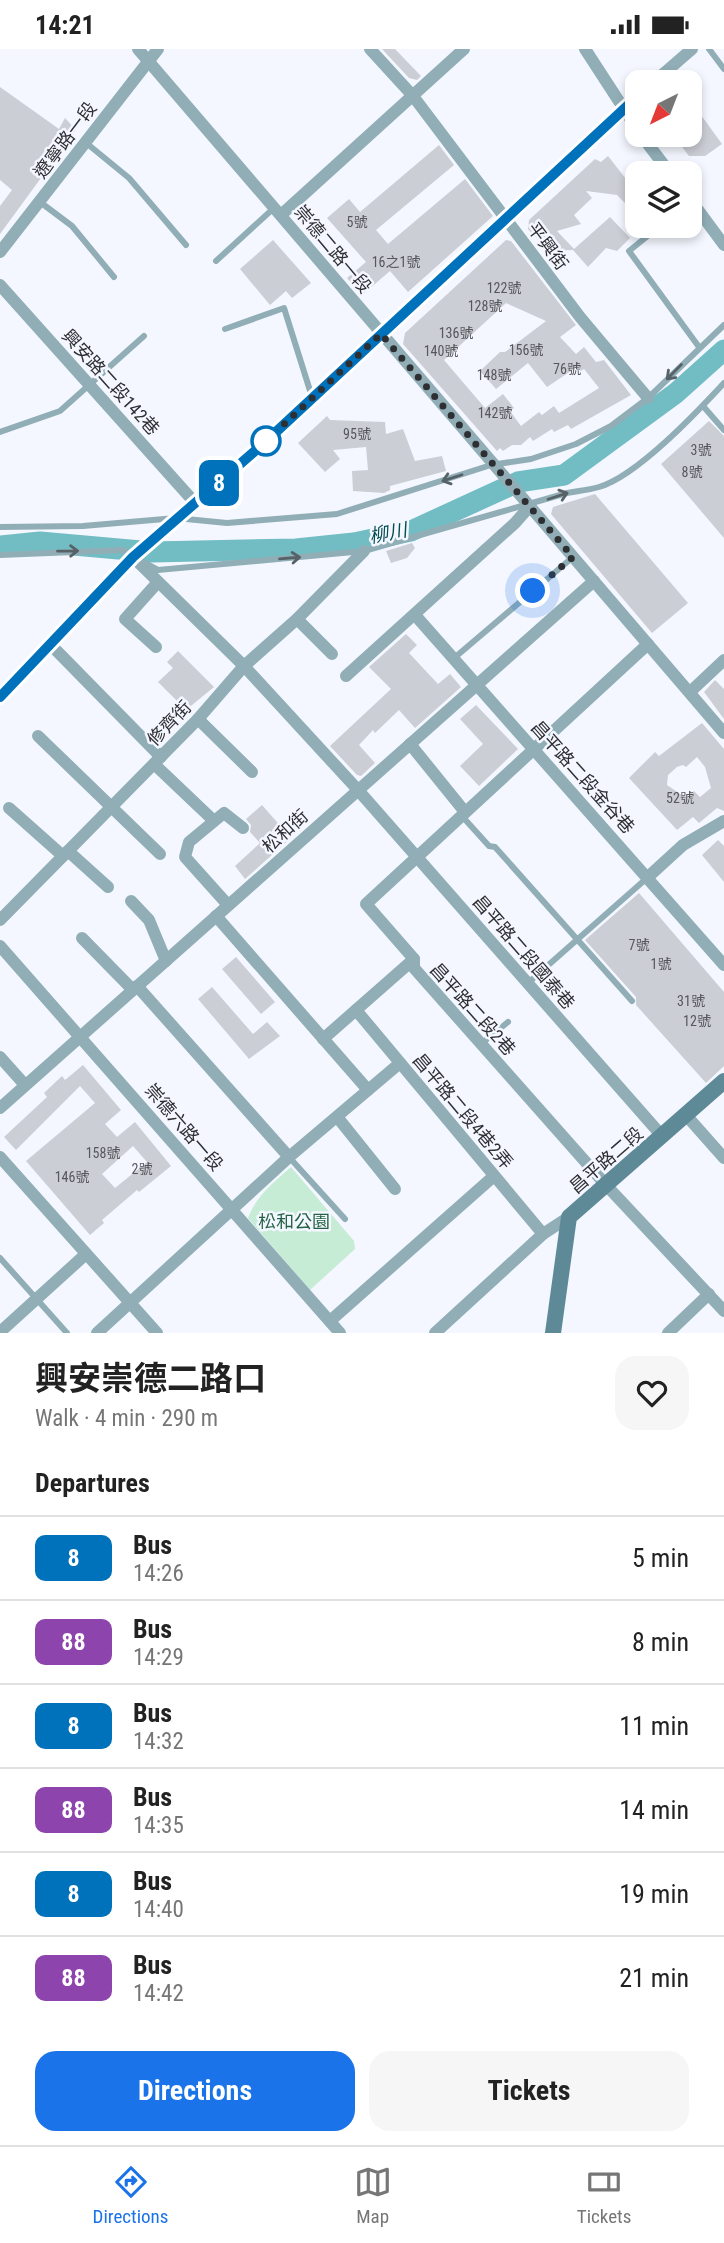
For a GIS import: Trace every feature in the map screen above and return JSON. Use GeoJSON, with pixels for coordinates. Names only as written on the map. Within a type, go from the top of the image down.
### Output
{"type":"FeatureCollection","features":[{"type":"Feature","properties":{"kind":"street","name":"崇德二路一段"},"geometry":{"type":"LineString","coordinates":[[138,49],[153,54],[278,211],[495,469],[526,502]]}},
{"type":"Feature","properties":{"kind":"street","name":"平興街"},"geometry":{"type":"LineString","coordinates":[[370,49],[413,96],[580,317],[648,398]]}},
{"type":"Feature","properties":{"kind":"street"},"geometry":{"type":"LineString","coordinates":[[278,211],[464,49]]}},
{"type":"Feature","properties":{"kind":"street"},"geometry":{"type":"LineString","coordinates":[[585,49],[625,113]]}},
{"type":"Feature","properties":{"kind":"street"},"geometry":{"type":"LineString","coordinates":[[667,70],[691,49]]}},
{"type":"Feature","properties":{"kind":"street","name":"遼寧路一段"},"geometry":{"type":"LineString","coordinates":[[0,253],[153,54]]}},
{"type":"Feature","properties":{"kind":"street"},"geometry":{"type":"LineString","coordinates":[[0,697],[137,554],[196,504],[507,221],[623,110]]}},
{"type":"Feature","properties":{"kind":"street"},"geometry":{"type":"LineString","coordinates":[[650,147],[661,161]]}},
{"type":"Feature","properties":{"kind":"street"},"geometry":{"type":"LineString","coordinates":[[702,215],[724,245]]}},
{"type":"Feature","properties":{"kind":"street","name":"興安路二段142巷"},"geometry":{"type":"LineString","coordinates":[[0,285],[196,504]]}},
{"type":"Feature","properties":{"kind":"street"},"geometry":{"type":"LineString","coordinates":[[346,676],[415,615],[526,502],[724,733]]}},
{"type":"Feature","properties":{"kind":"street","name":"修齊街"},"geometry":{"type":"LineString","coordinates":[[0,920],[198,719],[244,666],[297,619],[365,551]]}},
{"type":"Feature","properties":{"kind":"street","name":"昌平路二段國泰巷"},"geometry":{"type":"LineString","coordinates":[[137,554],[158,582],[244,666],[358,790],[663,1136]]}},
{"type":"Feature","properties":{"kind":"street","name":"松和街"},"geometry":{"type":"LineString","coordinates":[[0,1108],[594,581]]}},
{"type":"Feature","properties":{"kind":"street"},"geometry":{"type":"LineString","coordinates":[[156,647],[125,619],[158,582]]}},
{"type":"Feature","properties":{"kind":"street","name":"昌平路二段金谷巷"},"geometry":{"type":"LineString","coordinates":[[415,615],[475,686],[537,750],[724,965]]}},
{"type":"Feature","properties":{"kind":"street"},"geometry":{"type":"LineString","coordinates":[[297,619],[332,654]]}},
{"type":"Feature","properties":{"kind":"street"},"geometry":{"type":"LineString","coordinates":[[50,644],[213,820]]}},
{"type":"Feature","properties":{"kind":"street"},"geometry":{"type":"LineString","coordinates":[[416,856],[537,750],[648,644]]}},
{"type":"Feature","properties":{"kind":"street"},"geometry":{"type":"LineString","coordinates":[[690,692],[724,660]]}},
{"type":"Feature","properties":{"kind":"street"},"geometry":{"type":"LineString","coordinates":[[198,719],[252,772]]}},
{"type":"Feature","properties":{"kind":"street"},"geometry":{"type":"LineString","coordinates":[[38,736],[160,853]]}},
{"type":"Feature","properties":{"kind":"street"},"geometry":{"type":"LineString","coordinates":[[410,744],[463,813]]}},
{"type":"Feature","properties":{"kind":"street"},"geometry":{"type":"LineString","coordinates":[[9,808],[108,887]]}},
{"type":"Feature","properties":{"kind":"street"},"geometry":{"type":"LineString","coordinates":[[228,905],[185,857],[189,842],[224,813],[243,828]]}},
{"type":"Feature","properties":{"kind":"street"},"geometry":{"type":"LineString","coordinates":[[648,877],[683,845],[724,821]]}},
{"type":"Feature","properties":{"kind":"street","name":"昌平路二段2巷"},"geometry":{"type":"LineString","coordinates":[[416,856],[366,904],[414,959],[414,968],[606,1185],[724,1311]]}},
{"type":"Feature","properties":{"kind":"street"},"geometry":{"type":"LineString","coordinates":[[131,901],[149,920],[166,961]]}},
{"type":"Feature","properties":{"kind":"street"},"geometry":{"type":"LineString","coordinates":[[216,916],[368,1090]]}},
{"type":"Feature","properties":{"kind":"street"},"geometry":{"type":"LineString","coordinates":[[82,938],[135,988],[289,1157]]}},
{"type":"Feature","properties":{"kind":"street","name":"崇德六路一段"},"geometry":{"type":"LineString","coordinates":[[0,946],[340,1333]]}},
{"type":"Feature","properties":{"kind":"street"},"geometry":{"type":"LineString","coordinates":[[323,1039],[414,959]]}},
{"type":"Feature","properties":{"kind":"street","name":"昌平路二段4巷2弄"},"geometry":{"type":"LineString","coordinates":[[356,1010],[543,1234]]}},
{"type":"Feature","properties":{"kind":"street"},"geometry":{"type":"LineString","coordinates":[[0,1057],[25,1085]]}},
{"type":"Feature","properties":{"kind":"street"},"geometry":{"type":"LineString","coordinates":[[97,1333],[289,1157],[400,1063]]}},
{"type":"Feature","properties":{"kind":"street","name":"昌平路二段"},"geometry":{"type":"LineString","coordinates":[[553,1333],[569,1217],[724,1081]]}},
{"type":"Feature","properties":{"kind":"street"},"geometry":{"type":"LineString","coordinates":[[685,1114],[724,1158]]}},
{"type":"Feature","properties":{"kind":"street"},"geometry":{"type":"LineString","coordinates":[[338,1118],[395,1189]]}},
{"type":"Feature","properties":{"kind":"street"},"geometry":{"type":"LineString","coordinates":[[0,1157],[157,1333]]}},
{"type":"Feature","properties":{"kind":"street"},"geometry":{"type":"LineString","coordinates":[[330,1321],[494,1176]]}},
{"type":"Feature","properties":{"kind":"street"},"geometry":{"type":"LineString","coordinates":[[435,1333],[543,1234],[569,1217]]}},
{"type":"Feature","properties":{"kind":"street"},"geometry":{"type":"LineString","coordinates":[[0,1332],[86,1254]]}},
{"type":"Feature","properties":{"kind":"street"},"geometry":{"type":"LineString","coordinates":[[668,1333],[709,1294]]}},
{"type":"Feature","properties":{"kind":"lane"},"geometry":{"type":"LineString","coordinates":[[709,49],[724,69]]}},
{"type":"Feature","properties":{"kind":"lane"},"geometry":{"type":"LineString","coordinates":[[85,142],[129,178],[186,245]]}},
{"type":"Feature","properties":{"kind":"lane"},"geometry":{"type":"LineString","coordinates":[[40,202],[72,226],[114,278]]}},
{"type":"Feature","properties":{"kind":"lane"},"geometry":{"type":"LineString","coordinates":[[216,261],[278,211]]}},
{"type":"Feature","properties":{"kind":"lane"},"geometry":{"type":"LineString","coordinates":[[645,238],[629,251],[699,347]]}},
{"type":"Feature","properties":{"kind":"lane"},"geometry":{"type":"LineString","coordinates":[[225,329],[284,308],[312,398]]}},
{"type":"Feature","properties":{"kind":"lane"},"geometry":{"type":"LineString","coordinates":[[0,527],[83,526],[176,519],[227,523],[337,514],[576,445],[611,426],[648,398],[724,325]]}},
{"type":"Feature","properties":{"kind":"lane"},"geometry":{"type":"LineString","coordinates":[[0,432],[60,411],[144,337]]}},
{"type":"Feature","properties":{"kind":"lane"},"geometry":{"type":"LineString","coordinates":[[0,555],[123,550],[137,554],[158,570],[365,551],[526,502],[601,487],[634,467],[703,406],[724,383]]}},
{"type":"Feature","properties":{"kind":"lane"},"geometry":{"type":"LineString","coordinates":[[703,406],[724,430]]}},
{"type":"Feature","properties":{"kind":"lane"},"geometry":{"type":"LineString","coordinates":[[453,659],[573,557]]}},
{"type":"Feature","properties":{"kind":"lane"},"geometry":{"type":"LineString","coordinates":[[463,813],[489,846],[495,847],[632,1001]]}},
{"type":"Feature","properties":{"kind":"lane"},"geometry":{"type":"LineString","coordinates":[[528,983],[648,877]]}},
{"type":"Feature","properties":{"kind":"lane"},"geometry":{"type":"LineString","coordinates":[[481,1044],[508,1022]]}},
{"type":"Feature","properties":{"kind":"lane"},"geometry":{"type":"LineString","coordinates":[[289,1157],[345,1219]]}},
{"type":"Feature","properties":{"kind":"lane"},"geometry":{"type":"LineString","coordinates":[[0,1258],[67,1333]]}},
{"type":"Feature","properties":{"kind":"green space","name":"松和公園"},"geometry":{"type":"Polygon","coordinates":[[[291,1167],[354,1241],[355,1249],[310,1290],[248,1218],[261,1196],[291,1167]]]}},
{"type":"Feature","properties":{"kind":"building"},"geometry":{"type":"Polygon","coordinates":[[[382,49],[395,49],[421,76],[417,80],[409,78],[382,49]]]}},
{"type":"Feature","properties":{"kind":"building"},"geometry":{"type":"Polygon","coordinates":[[[0,87],[59,129],[65,118],[76,130],[0,234],[0,206],[12,190],[0,180],[0,87]]]}},
{"type":"Feature","properties":{"kind":"building"},"geometry":{"type":"Polygon","coordinates":[[[702,116],[722,144],[705,156],[689,156],[682,147],[702,147],[702,116]]]}},
{"type":"Feature","properties":{"kind":"building"},"geometry":{"type":"Polygon","coordinates":[[[439,145],[454,165],[376,230],[388,244],[465,179],[493,216],[408,292],[390,271],[362,295],[347,278],[366,262],[327,218],[349,199],[360,212],[439,145]]]}},
{"type":"Feature","properties":{"kind":"building"},"geometry":{"type":"Polygon","coordinates":[[[608,156],[625,178],[625,203],[617,195],[586,191],[592,198],[574,215],[581,224],[557,231],[574,249],[610,217],[625,233],[625,238],[630,238],[617,251],[606,248],[588,267],[573,250],[549,251],[528,229],[529,220],[595,159],[601,162],[608,156]]]}},
{"type":"Feature","properties":{"kind":"building"},"geometry":{"type":"Polygon","coordinates":[[[273,240],[311,283],[292,298],[286,291],[270,305],[240,269],[273,240]]]}},
{"type":"Feature","properties":{"kind":"building"},"geometry":{"type":"Polygon","coordinates":[[[506,240],[511,241],[576,325],[560,337],[576,354],[584,347],[596,362],[604,360],[631,395],[571,429],[568,425],[554,432],[552,429],[533,441],[530,437],[521,445],[512,445],[503,451],[500,448],[497,451],[403,344],[405,333],[506,240]],[[506,303],[444,360],[485,408],[503,394],[514,408],[510,411],[521,426],[539,412],[542,415],[554,406],[559,413],[599,388],[584,369],[581,371],[577,367],[547,387],[528,363],[496,389],[480,371],[500,352],[505,352],[546,321],[506,303]]]}},
{"type":"Feature","properties":{"kind":"building"},"geometry":{"type":"Polygon","coordinates":[[[327,416],[330,420],[385,422],[386,434],[403,429],[415,461],[442,456],[446,471],[390,486],[390,490],[384,493],[353,491],[352,471],[368,470],[366,447],[333,450],[340,459],[325,472],[298,443],[327,416]]]}},
{"type":"Feature","properties":{"kind":"building"},"geometry":{"type":"Polygon","coordinates":[[[709,421],[724,436],[724,538],[661,464],[709,421]]]}},
{"type":"Feature","properties":{"kind":"building"},"geometry":{"type":"Polygon","coordinates":[[[595,494],[688,603],[652,633],[551,514],[553,507],[595,494]]]}},
{"type":"Feature","properties":{"kind":"building"},"geometry":{"type":"Polygon","coordinates":[[[412,543],[415,548],[407,558],[391,563],[386,551],[412,543]]]}},
{"type":"Feature","properties":{"kind":"building"},"geometry":{"type":"Polygon","coordinates":[[[406,634],[417,645],[409,653],[438,684],[450,674],[461,687],[415,728],[399,710],[375,733],[373,730],[359,745],[375,763],[361,776],[357,775],[330,746],[391,689],[369,667],[406,634]]]}},
{"type":"Feature","properties":{"kind":"building"},"geometry":{"type":"Polygon","coordinates":[[[178,651],[214,687],[186,710],[158,682],[173,668],[167,662],[178,651]]]}},
{"type":"Feature","properties":{"kind":"building"},"geometry":{"type":"Polygon","coordinates":[[[715,680],[724,689],[724,719],[704,692],[715,680]]]}},
{"type":"Feature","properties":{"kind":"building"},"geometry":{"type":"Polygon","coordinates":[[[476,705],[518,749],[479,786],[460,766],[483,744],[460,719],[476,705]]]}},
{"type":"Feature","properties":{"kind":"building"},"geometry":{"type":"Polygon","coordinates":[[[702,723],[724,749],[724,811],[717,808],[699,823],[693,817],[677,830],[629,778],[655,752],[659,756],[702,723]],[[697,757],[686,767],[677,767],[668,775],[667,785],[686,798],[694,791],[700,797],[711,788],[705,767],[697,757]]]}},
{"type":"Feature","properties":{"kind":"building"},"geometry":{"type":"Polygon","coordinates":[[[262,805],[291,838],[245,879],[235,866],[260,843],[250,832],[251,825],[246,819],[262,805]]]}},
{"type":"Feature","properties":{"kind":"building"},"geometry":{"type":"Polygon","coordinates":[[[718,840],[724,846],[724,882],[702,855],[718,840]]]}},
{"type":"Feature","properties":{"kind":"building"},"geometry":{"type":"Polygon","coordinates":[[[639,893],[724,992],[724,1066],[706,1083],[636,1005],[636,997],[585,940],[639,893]]]}},
{"type":"Feature","properties":{"kind":"building"},"geometry":{"type":"Polygon","coordinates":[[[236,957],[275,1002],[261,1014],[222,969],[236,957]]]}},
{"type":"Feature","properties":{"kind":"building"},"geometry":{"type":"Polygon","coordinates":[[[212,987],[253,1034],[267,1022],[280,1036],[249,1059],[198,999],[212,987]]]}},
{"type":"Feature","properties":{"kind":"building"},"geometry":{"type":"Polygon","coordinates":[[[83,1065],[121,1110],[105,1124],[117,1137],[135,1122],[171,1166],[139,1192],[137,1190],[102,1220],[104,1223],[90,1235],[26,1161],[95,1103],[80,1086],[16,1150],[4,1137],[47,1097],[44,1093],[62,1076],[65,1080],[83,1065]],[[133,1146],[102,1174],[115,1188],[147,1162],[133,1146]]]}},
{"type":"Feature","properties":{"kind":"waterway","name":"柳川"},"geometry":{"type":"LineString","coordinates":[[0,546],[40,542],[152,552],[296,549],[354,543],[411,531],[518,482],[564,475],[676,393],[724,350]]}},
{"type":"Feature","properties":{"kind":"bus line","name":"8"},"geometry":{"type":"LineString","coordinates":[[0,697],[133,557],[263,444],[507,221],[625,108]]}},
{"type":"Feature","properties":{"kind":"route"},"geometry":{"type":"LineString","coordinates":[[266,441],[381,334],[573,557],[533,591]]}}]}
